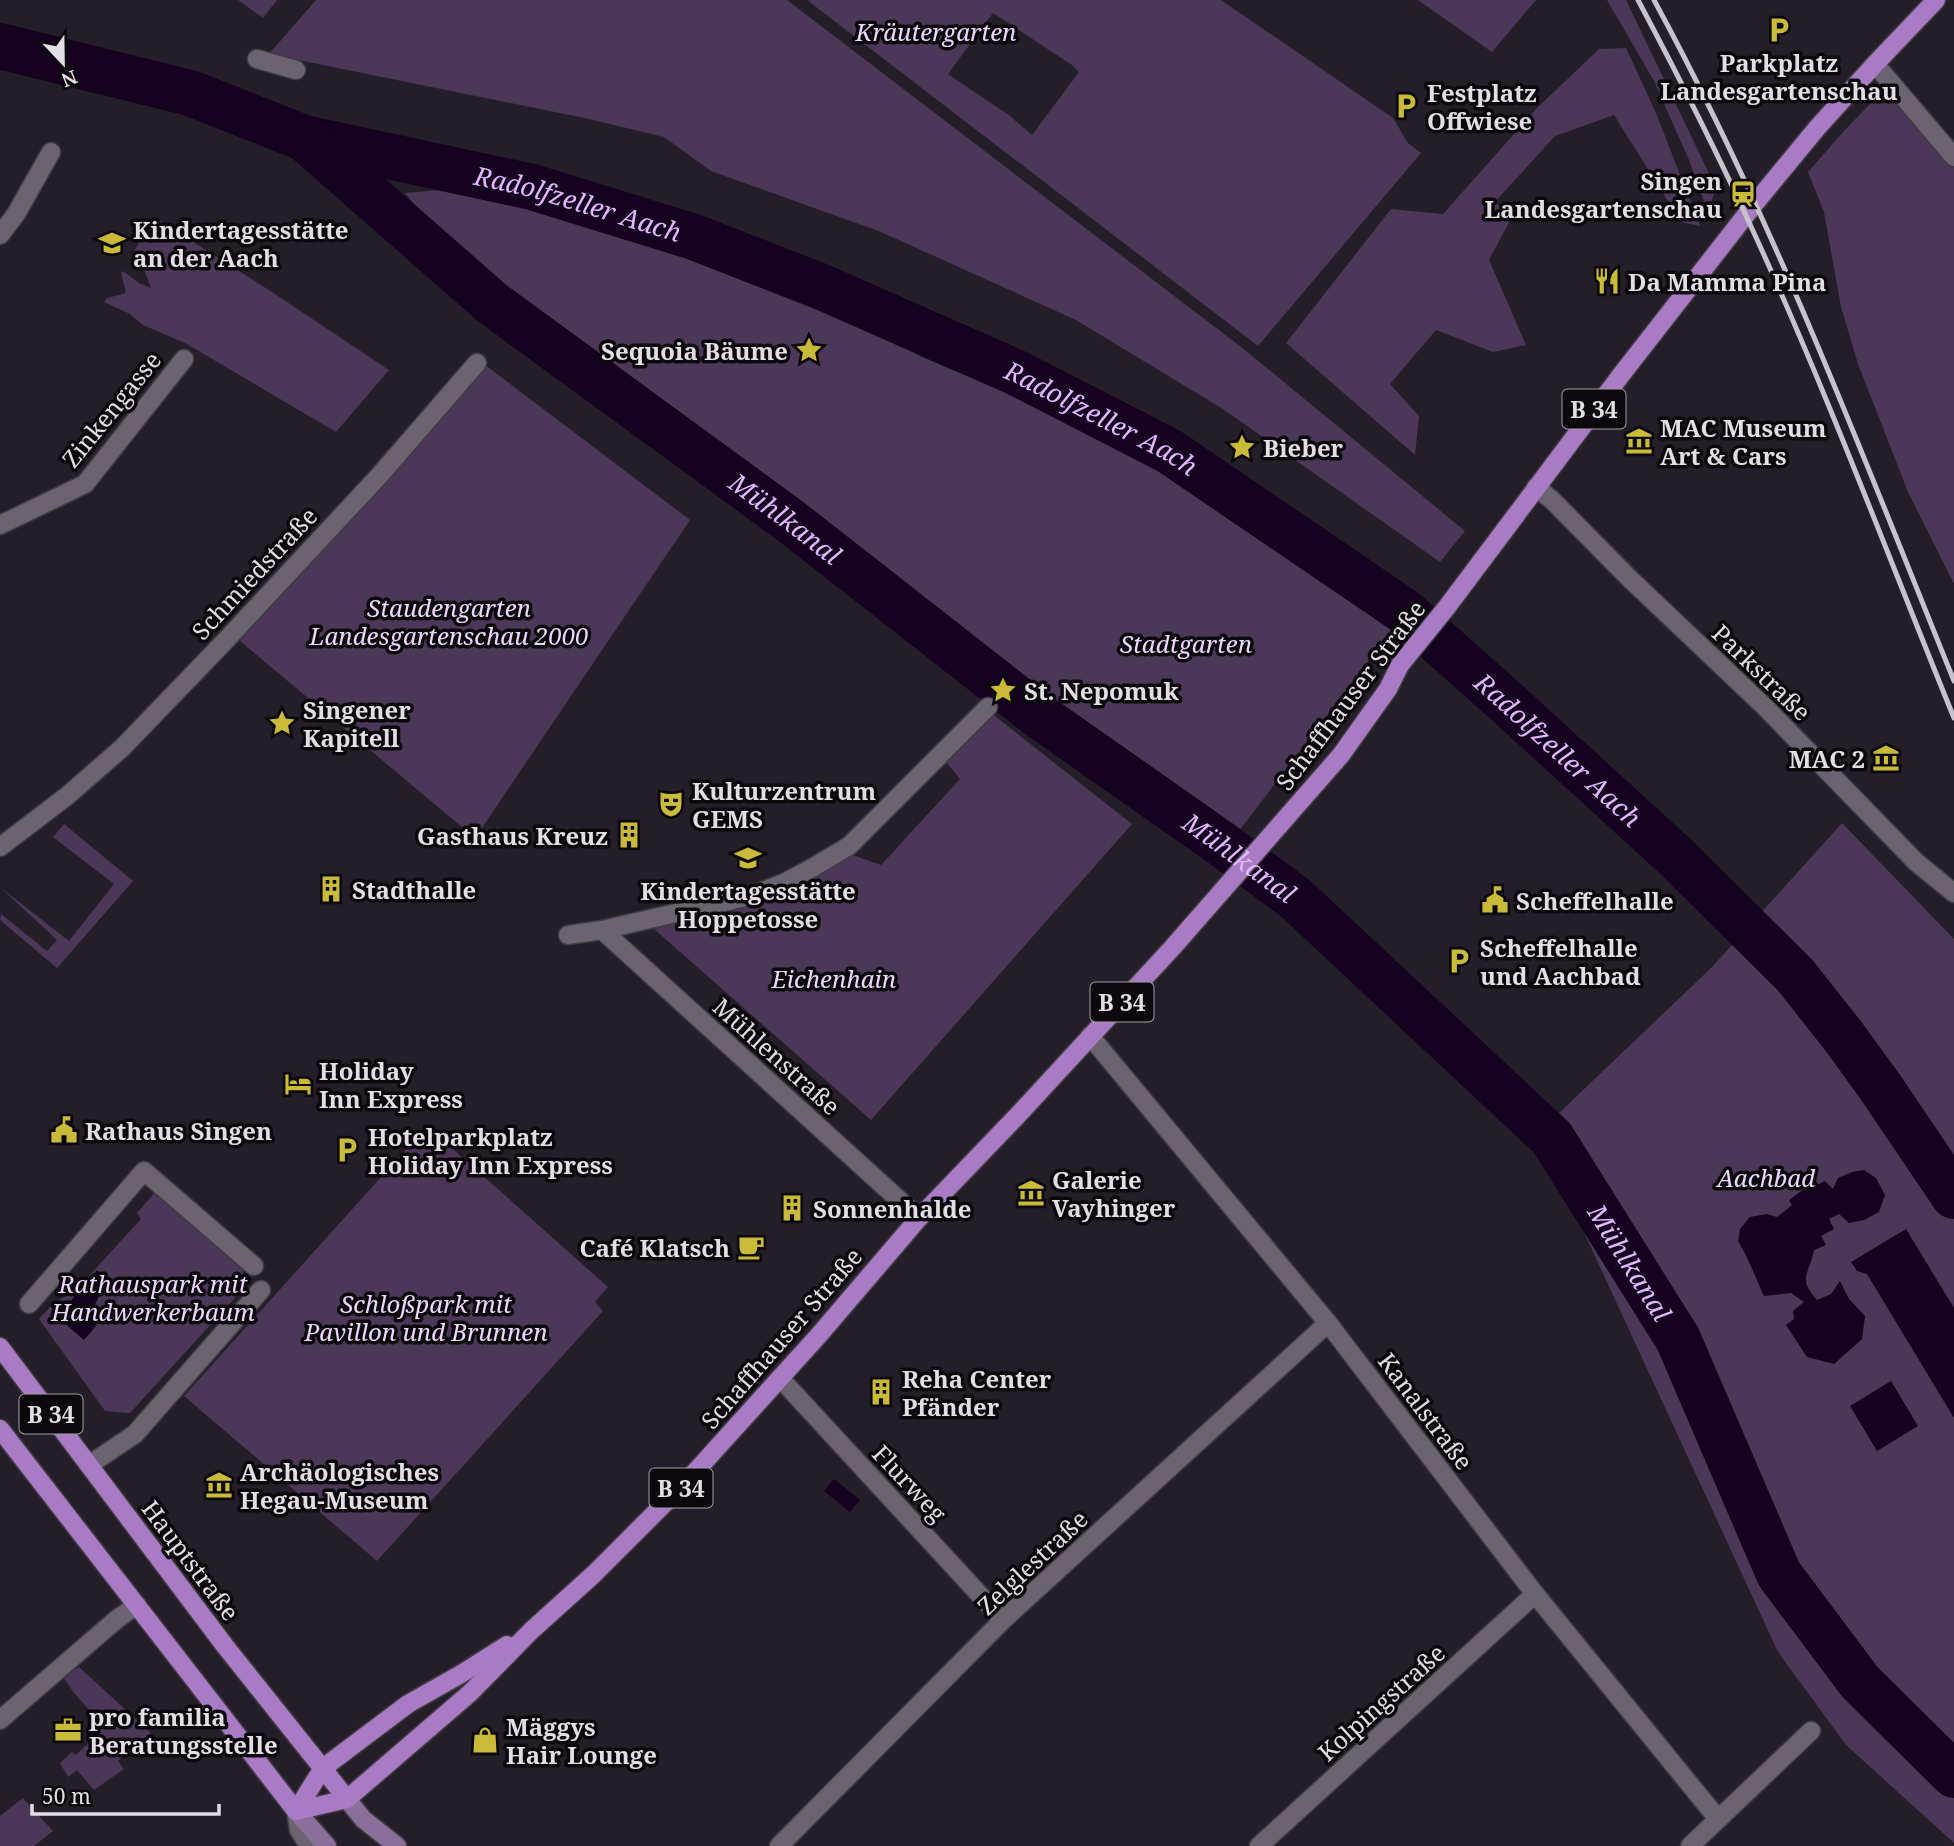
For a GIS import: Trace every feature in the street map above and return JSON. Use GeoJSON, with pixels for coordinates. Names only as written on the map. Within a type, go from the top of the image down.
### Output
{"type":"FeatureCollection","features":[{"type":"Feature","properties":{"kind":"main road","name":"Schaffhauser Straße"},"geometry":{"type":"LineString","coordinates":[[296,1811],[347,1799],[470,1693],[532,1630],[594,1574],[686,1482],[819,1335],[919,1217],[1009,1125],[1173,947],[1341,755],[1388,689],[1400,664],[1447,607],[1645,343],[1756,202],[1817,128],[1936,0]]}},
{"type":"Feature","properties":{"kind":"main road","name":"Hauptstraße"},"geometry":{"type":"LineString","coordinates":[[0,1347],[225,1646],[347,1799]]}},
{"type":"Feature","properties":{"kind":"main road","name":"B 34"},"geometry":{"type":"LineString","coordinates":[[0,1429],[296,1811]]}},
{"type":"Feature","properties":{"kind":"main road","name":"Schaffhauser Straße"},"geometry":{"type":"LineString","coordinates":[[296,1811],[323,1768],[408,1704],[532,1630]]}},
{"type":"Feature","properties":{"kind":"main road"},"geometry":{"type":"LineString","coordinates":[[347,1799],[363,1819],[397,1846]]}},
{"type":"Feature","properties":{"kind":"main road"},"geometry":{"type":"LineString","coordinates":[[296,1811],[327,1846]]}},
{"type":"Feature","properties":{"kind":"street"},"geometry":{"type":"LineString","coordinates":[[257,59],[296,70]]}},
{"type":"Feature","properties":{"kind":"street"},"geometry":{"type":"LineString","coordinates":[[1875,64],[1954,158]]}},
{"type":"Feature","properties":{"kind":"street"},"geometry":{"type":"LineString","coordinates":[[0,235],[16,214],[51,152]]}},
{"type":"Feature","properties":{"kind":"street","name":"Zinkengasse"},"geometry":{"type":"LineString","coordinates":[[0,525],[85,484],[184,359]]}},
{"type":"Feature","properties":{"kind":"street","name":"Schmiedstraße"},"geometry":{"type":"LineString","coordinates":[[0,847],[122,748],[379,476],[477,363]]}},
{"type":"Feature","properties":{"kind":"street","name":"Parkstraße"},"geometry":{"type":"LineString","coordinates":[[1536,487],[1765,707],[1916,862],[1954,893]]}},
{"type":"Feature","properties":{"kind":"street"},"geometry":{"type":"LineString","coordinates":[[568,935],[602,930],[750,896],[784,883],[812,868],[849,846],[988,707]]}},
{"type":"Feature","properties":{"kind":"street","name":"Mühlenstraße"},"geometry":{"type":"LineString","coordinates":[[602,930],[919,1217]]}},
{"type":"Feature","properties":{"kind":"street","name":"Kanalstraße"},"geometry":{"type":"LineString","coordinates":[[1090,1036],[1328,1323],[1535,1594],[1718,1819]]}},
{"type":"Feature","properties":{"kind":"street"},"geometry":{"type":"LineString","coordinates":[[29,1304],[144,1171],[254,1266]]}},
{"type":"Feature","properties":{"kind":"street"},"geometry":{"type":"LineString","coordinates":[[89,1465],[135,1434],[261,1290]]}},
{"type":"Feature","properties":{"kind":"street","name":"Zelglestraße"},"geometry":{"type":"LineString","coordinates":[[779,1846],[1003,1620],[1328,1323]]}},
{"type":"Feature","properties":{"kind":"street","name":"Flurweg"},"geometry":{"type":"LineString","coordinates":[[780,1378],[1003,1620]]}},
{"type":"Feature","properties":{"kind":"street","name":"Kolpingstraße"},"geometry":{"type":"LineString","coordinates":[[1259,1846],[1535,1594]]}},
{"type":"Feature","properties":{"kind":"street"},"geometry":{"type":"LineString","coordinates":[[0,1720],[117,1619],[137,1605]]}},
{"type":"Feature","properties":{"kind":"street"},"geometry":{"type":"LineString","coordinates":[[1690,1846],[1811,1731]]}},
{"type":"Feature","properties":{"kind":"street"},"geometry":{"type":"LineString","coordinates":[[296,1811],[299,1830],[309,1846]]}},
{"type":"Feature","properties":{"kind":"green space"},"geometry":{"type":"Polygon","coordinates":[[[238,0],[277,0],[263,18],[238,0]]]}},
{"type":"Feature","properties":{"kind":"green space"},"geometry":{"type":"Polygon","coordinates":[[[316,0],[787,0],[1245,350],[1465,531],[1440,562],[1223,409],[1076,320],[881,232],[711,171],[664,137],[589,119],[269,54],[316,0]]]}},
{"type":"Feature","properties":{"kind":"green space","name":"Kräutergarten"},"geometry":{"type":"Polygon","coordinates":[[[807,0],[1221,0],[1393,118],[1408,143],[1421,153],[1258,346],[807,0]],[[993,13],[948,74],[1010,116],[1032,135],[1079,72],[993,13]]]}},
{"type":"Feature","properties":{"kind":"green space"},"geometry":{"type":"Polygon","coordinates":[[[1418,0],[1536,0],[1492,52],[1418,0]]]}},
{"type":"Feature","properties":{"kind":"green space"},"geometry":{"type":"Polygon","coordinates":[[[1607,0],[1626,0],[1716,188],[1708,212],[1689,160],[1654,81],[1607,0]]]}},
{"type":"Feature","properties":{"kind":"green space"},"geometry":{"type":"Polygon","coordinates":[[[1626,48],[1656,113],[1700,226],[1681,222],[1614,115],[1555,136],[1495,202],[1512,217],[1489,260],[1526,345],[1493,352],[1436,330],[1390,384],[1419,416],[1415,455],[1286,343],[1391,209],[1443,214],[1537,108],[1599,49],[1626,48]]]}},
{"type":"Feature","properties":{"kind":"green space"},"geometry":{"type":"Polygon","coordinates":[[[1891,82],[1954,157],[1954,584],[1908,492],[1858,364],[1841,307],[1824,212],[1808,172],[1891,82]]]}},
{"type":"Feature","properties":{"kind":"green space","name":"Stadtgarten"},"geometry":{"type":"Polygon","coordinates":[[[544,181],[832,309],[924,358],[1165,458],[1402,617],[1223,852],[790,517],[494,301],[405,193],[544,181]]]}},
{"type":"Feature","properties":{"kind":"green space"},"geometry":{"type":"Polygon","coordinates":[[[154,217],[389,370],[336,432],[185,343],[143,325],[130,314],[104,302],[107,298],[126,293],[121,273],[123,271],[151,288],[137,252],[134,251],[154,217]]]}},
{"type":"Feature","properties":{"kind":"green space","name":"Staudengarten Landesgartenschau 2000"},"geometry":{"type":"Polygon","coordinates":[[[484,364],[690,520],[475,838],[240,641],[484,364]]]}},
{"type":"Feature","properties":{"kind":"green space","name":"Eichenhain"},"geometry":{"type":"Polygon","coordinates":[[[991,713],[1132,824],[871,1120],[654,929],[753,904],[847,853],[881,865],[960,779],[946,762],[991,713]]]}},
{"type":"Feature","properties":{"kind":"green space","name":"Aachbad"},"geometry":{"type":"Polygon","coordinates":[[[1842,823],[1954,939],[1954,1843],[1846,1745],[1778,1652],[1538,1133],[1712,967],[1842,823]]]}},
{"type":"Feature","properties":{"kind":"green space"},"geometry":{"type":"Polygon","coordinates":[[[64,824],[133,881],[57,968],[0,920],[1,914],[47,951],[57,940],[0,887],[69,941],[114,884],[53,837],[64,824]]]}},
{"type":"Feature","properties":{"kind":"green space","name":"Schloßpark mit Pavillon und Brunnen"},"geometry":{"type":"Polygon","coordinates":[[[427,1126],[608,1287],[595,1302],[603,1311],[377,1561],[184,1396],[427,1126]]]}},
{"type":"Feature","properties":{"kind":"green space","name":"Rathauspark mit Handwerkerbaum"},"geometry":{"type":"Polygon","coordinates":[[[156,1191],[243,1267],[243,1289],[130,1413],[105,1411],[39,1319],[54,1303],[77,1289],[141,1219],[137,1213],[156,1191]]]}},
{"type":"Feature","properties":{"kind":"green space"},"geometry":{"type":"Polygon","coordinates":[[[79,1667],[151,1733],[118,1761],[124,1769],[94,1790],[77,1770],[68,1777],[60,1763],[72,1752],[76,1755],[93,1739],[90,1735],[102,1724],[63,1677],[79,1667]]]}},
{"type":"Feature","properties":{"kind":"green space"},"geometry":{"type":"Polygon","coordinates":[[[23,1798],[53,1831],[34,1846],[0,1846],[0,1816],[23,1798]]]}},
{"type":"Feature","properties":{"kind":"shaded area"},"geometry":{"type":"Polygon","coordinates":[[[1864,1170],[1876,1178],[1885,1195],[1879,1212],[1864,1220],[1849,1223],[1839,1214],[1829,1219],[1834,1229],[1821,1236],[1826,1245],[1814,1250],[1806,1276],[1807,1286],[1817,1300],[1831,1294],[1840,1281],[1849,1299],[1865,1316],[1862,1339],[1834,1364],[1807,1357],[1786,1325],[1794,1319],[1793,1311],[1804,1302],[1791,1293],[1764,1296],[1738,1241],[1740,1229],[1750,1217],[1767,1214],[1777,1217],[1792,1205],[1789,1200],[1808,1186],[1810,1189],[1825,1181],[1833,1189],[1838,1178],[1864,1170]]]}},
{"type":"Feature","properties":{"kind":"shaded area"},"geometry":{"type":"Polygon","coordinates":[[[1906,1229],[1954,1308],[1954,1418],[1867,1274],[1857,1271],[1851,1262],[1906,1229]]]}},
{"type":"Feature","properties":{"kind":"shaded area"},"geometry":{"type":"Polygon","coordinates":[[[97,1270],[107,1279],[92,1311],[96,1326],[84,1340],[63,1322],[63,1310],[97,1270]]]}},
{"type":"Feature","properties":{"kind":"shaded area"},"geometry":{"type":"Polygon","coordinates":[[[1891,1381],[1918,1426],[1877,1451],[1850,1406],[1891,1381]]]}},
{"type":"Feature","properties":{"kind":"shaded area"},"geometry":{"type":"Polygon","coordinates":[[[834,1479],[860,1500],[850,1512],[824,1491],[834,1479]]]}},
{"type":"Feature","properties":{"kind":"waterway","name":"Radolfzeller Aach"},"geometry":{"type":"LineString","coordinates":[[0,46],[190,93],[304,138],[532,187],[694,237],[822,287],[1017,373],[1169,451],[1404,611],[1675,856],[1795,975],[1881,1088],[1954,1196]]}},
{"type":"Feature","properties":{"kind":"waterway","name":"Mühlkanal"},"geometry":{"type":"LineString","coordinates":[[304,138],[492,303],[789,520],[1038,715],[1295,898],[1552,1138],[1678,1339],[1779,1574],[1860,1682],[1954,1775]]}},
{"type":"Feature","properties":{"kind":"railway"},"geometry":{"type":"LineString","coordinates":[[1638,0],[1712,145],[1781,293],[1954,718]]}},
{"type":"Feature","properties":{"kind":"railway"},"geometry":{"type":"LineString","coordinates":[[1654,0],[1738,166],[1777,251],[1850,422],[1954,681]]}},
{"type":"Feature","properties":{"kind":"place","name":"Parkplatz Landesgartenschau"},"geometry":{"type":"Point","coordinates":[1779,30]}},
{"type":"Feature","properties":{"kind":"place","name":"Festplatz Offwiese"},"geometry":{"type":"Point","coordinates":[1406,106]}},
{"type":"Feature","properties":{"kind":"place","name":"Singen Landesgartenschau"},"geometry":{"type":"Point","coordinates":[1743,194]}},
{"type":"Feature","properties":{"kind":"place","name":"Kindertagesstätte an der Aach"},"geometry":{"type":"Point","coordinates":[112,243]}},
{"type":"Feature","properties":{"kind":"place","name":"Da Mamma Pina"},"geometry":{"type":"Point","coordinates":[1607,281]}},
{"type":"Feature","properties":{"kind":"place","name":"Sequoia Bäume"},"geometry":{"type":"Point","coordinates":[809,350]}},
{"type":"Feature","properties":{"kind":"place","name":"MAC Museum Art & Cars"},"geometry":{"type":"Point","coordinates":[1639,441]}},
{"type":"Feature","properties":{"kind":"place","name":"Bieber"},"geometry":{"type":"Point","coordinates":[1242,447]}},
{"type":"Feature","properties":{"kind":"place","name":"St. Nepomuk"},"geometry":{"type":"Point","coordinates":[1003,690]}},
{"type":"Feature","properties":{"kind":"place","name":"Singener Kapitell"},"geometry":{"type":"Point","coordinates":[282,723]}},
{"type":"Feature","properties":{"kind":"place","name":"MAC 2"},"geometry":{"type":"Point","coordinates":[1886,758]}},
{"type":"Feature","properties":{"kind":"place","name":"Kulturzentrum GEMS"},"geometry":{"type":"Point","coordinates":[671,804]}},
{"type":"Feature","properties":{"kind":"place","name":"Gasthaus Kreuz"},"geometry":{"type":"Point","coordinates":[629,835]}},
{"type":"Feature","properties":{"kind":"place","name":"Kindertagesstätte Hoppetosse"},"geometry":{"type":"Point","coordinates":[748,858]}},
{"type":"Feature","properties":{"kind":"place","name":"Stadthalle"},"geometry":{"type":"Point","coordinates":[331,889]}},
{"type":"Feature","properties":{"kind":"place","name":"Scheffelhalle"},"geometry":{"type":"Point","coordinates":[1495,900]}},
{"type":"Feature","properties":{"kind":"place","name":"Scheffelhalle und Aachbad"},"geometry":{"type":"Point","coordinates":[1459,961]}},
{"type":"Feature","properties":{"kind":"place","name":"Holiday Inn Express"},"geometry":{"type":"Point","coordinates":[298,1084]}},
{"type":"Feature","properties":{"kind":"place","name":"Rathaus Singen"},"geometry":{"type":"Point","coordinates":[64,1130]}},
{"type":"Feature","properties":{"kind":"place","name":"Hotelparkplatz Holiday Inn Express"},"geometry":{"type":"Point","coordinates":[347,1150]}},
{"type":"Feature","properties":{"kind":"place","name":"Galerie Vayhinger"},"geometry":{"type":"Point","coordinates":[1031,1193]}},
{"type":"Feature","properties":{"kind":"place","name":"Sonnenhalde"},"geometry":{"type":"Point","coordinates":[792,1208]}},
{"type":"Feature","properties":{"kind":"place","name":"Café Klatsch"},"geometry":{"type":"Point","coordinates":[751,1247]}},
{"type":"Feature","properties":{"kind":"place","name":"Reha Center Pfänder"},"geometry":{"type":"Point","coordinates":[881,1392]}},
{"type":"Feature","properties":{"kind":"place","name":"Archäologisches Hegau-Museum"},"geometry":{"type":"Point","coordinates":[219,1485]}},
{"type":"Feature","properties":{"kind":"place","name":"pro familia Beratungsstelle"},"geometry":{"type":"Point","coordinates":[68,1730]}},
{"type":"Feature","properties":{"kind":"place","name":"Mäggys Hair Lounge"},"geometry":{"type":"Point","coordinates":[485,1740]}}]}
